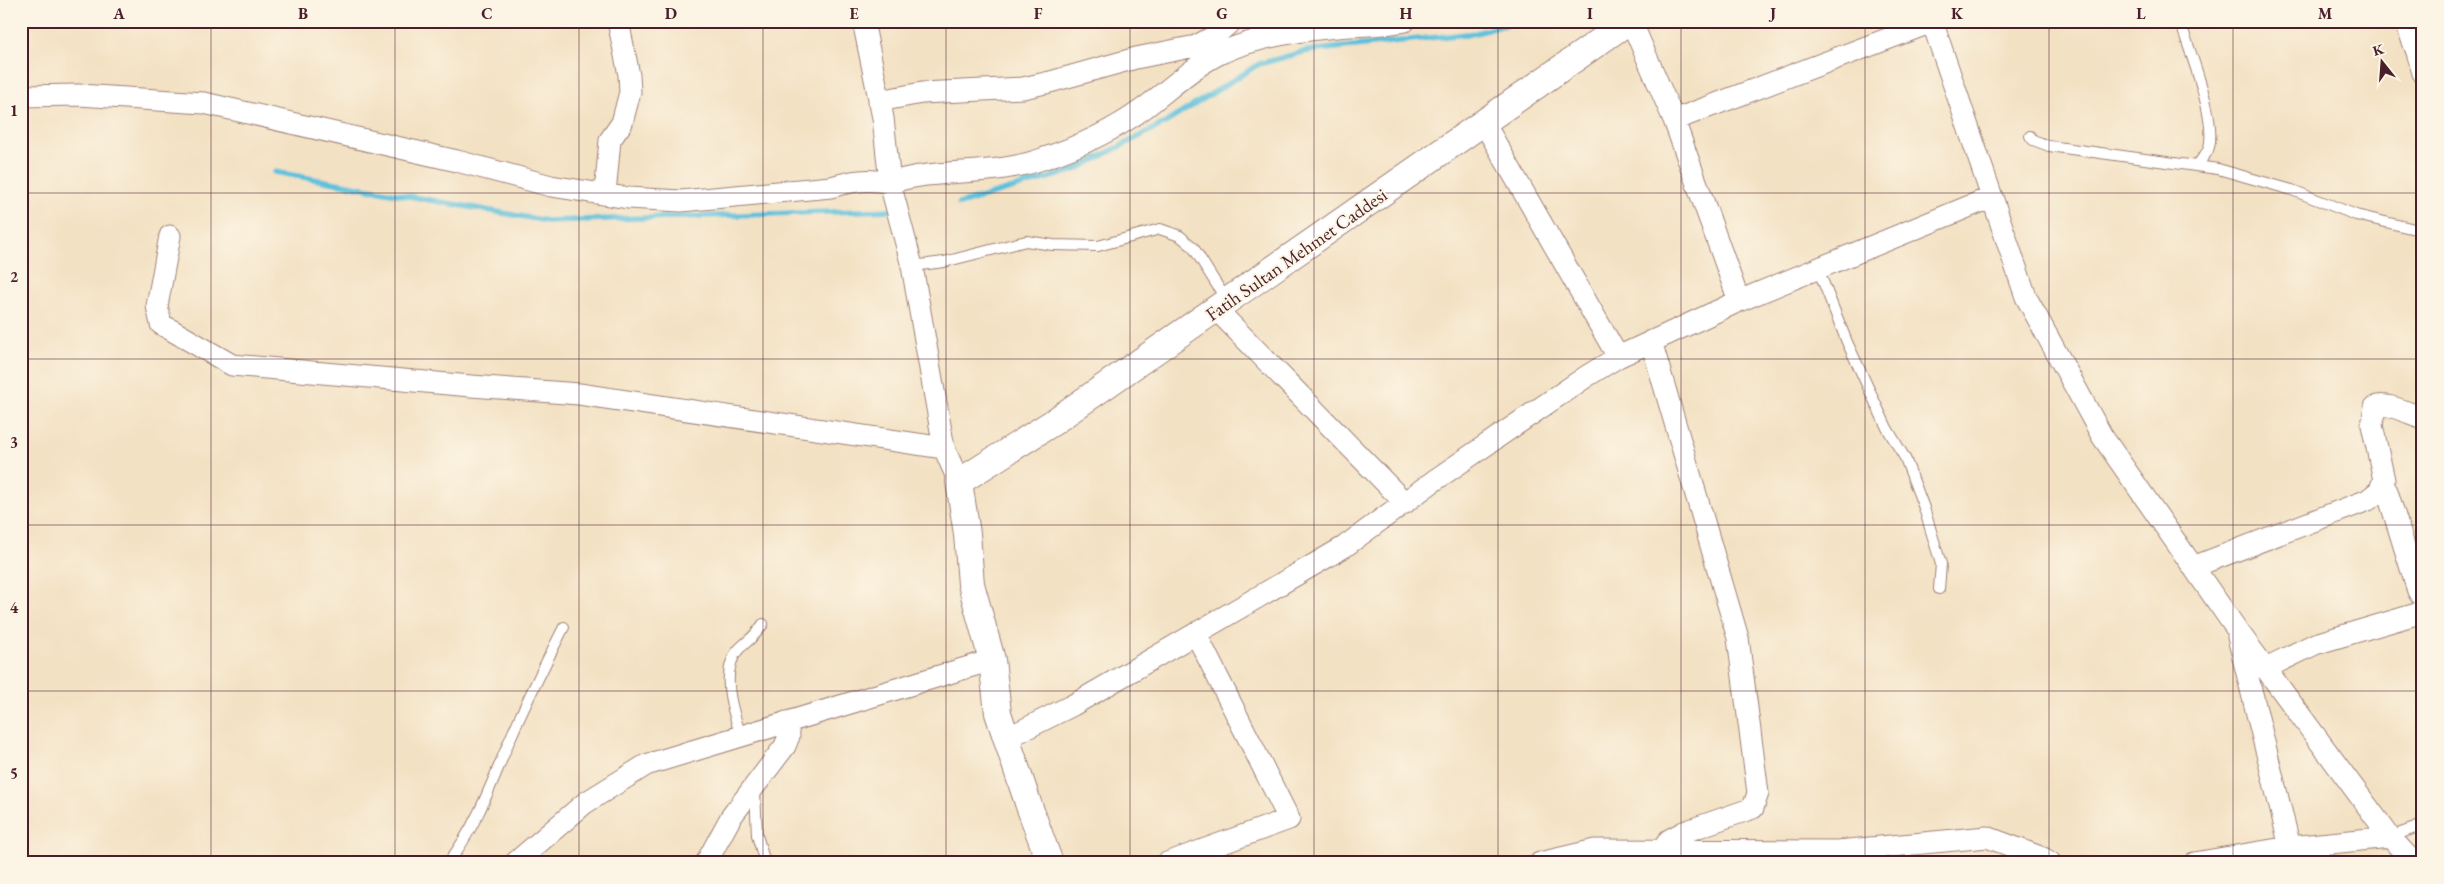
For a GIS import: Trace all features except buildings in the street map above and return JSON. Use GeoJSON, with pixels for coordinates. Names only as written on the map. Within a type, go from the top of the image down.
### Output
{"type":"FeatureCollection","features":[{"type":"Feature","properties":{"kind":"street"},"geometry":{"type":"LineString","coordinates":[[605,194],[610,140],[622,123],[630,92],[629,76],[618,21]]}},
{"type":"Feature","properties":{"kind":"street"},"geometry":{"type":"LineString","coordinates":[[863,21],[879,102],[890,183],[912,266],[944,448],[959,482],[967,534],[971,584],[992,660],[998,713],[1050,863]]}},
{"type":"Feature","properties":{"kind":"street"},"geometry":{"type":"LineString","coordinates":[[879,102],[922,93],[1023,88],[1050,82],[1136,58],[1196,46],[1213,37],[1232,21]]}},
{"type":"Feature","properties":{"kind":"street"},"geometry":{"type":"LineString","coordinates":[[21,96],[79,95],[204,103],[457,161],[551,186],[605,194],[681,201],[831,187],[850,181],[874,179],[890,183],[904,178],[982,172],[1011,167],[1067,151],[1126,120],[1202,63],[1239,46],[1319,29],[1405,21]]}},
{"type":"Feature","properties":{"kind":"street"},"geometry":{"type":"LineString","coordinates":[[1630,21],[1674,120],[1738,301]]}},
{"type":"Feature","properties":{"kind":"street","name":"Fatih Sultan Mehmet Caddesi"},"geometry":{"type":"LineString","coordinates":[[959,482],[1052,423],[1630,21]]}},
{"type":"Feature","properties":{"kind":"street"},"geometry":{"type":"LineString","coordinates":[[2404,21],[2417,52],[2423,73]]}},
{"type":"Feature","properties":{"kind":"street"},"geometry":{"type":"LineString","coordinates":[[1674,120],[1932,22],[2026,297],[2097,428],[2235,627],[2390,837],[2414,863]]}},
{"type":"Feature","properties":{"kind":"street"},"geometry":{"type":"LineString","coordinates":[[1484,122],[1618,357]]}},
{"type":"Feature","properties":{"kind":"street"},"geometry":{"type":"LineString","coordinates":[[1006,738],[1073,705],[1344,547],[1587,376],[1618,357],[1738,301],[1992,198]]}},
{"type":"Feature","properties":{"kind":"street"},"geometry":{"type":"LineString","coordinates":[[170,236],[156,306],[160,324],[232,365],[579,394],[944,448]]}},
{"type":"Feature","properties":{"kind":"street"},"geometry":{"type":"LineString","coordinates":[[1222,306],[1405,503]]}},
{"type":"Feature","properties":{"kind":"street"},"geometry":{"type":"LineString","coordinates":[[1651,341],[1738,638],[1758,793],[1753,808],[1684,832],[1669,840],[1665,856]]}},
{"type":"Feature","properties":{"kind":"street"},"geometry":{"type":"LineString","coordinates":[[2193,567],[2368,500],[2376,494],[2384,480],[2372,424],[2375,407],[2380,404],[2388,405],[2423,418]]}},
{"type":"Feature","properties":{"kind":"street"},"geometry":{"type":"LineString","coordinates":[[2382,485],[2387,492],[2418,590],[2423,598]]}},
{"type":"Feature","properties":{"kind":"street"},"geometry":{"type":"LineString","coordinates":[[2266,668],[2315,644],[2423,612]]}},
{"type":"Feature","properties":{"kind":"street"},"geometry":{"type":"LineString","coordinates":[[2235,627],[2291,855]]}},
{"type":"Feature","properties":{"kind":"street"},"geometry":{"type":"LineString","coordinates":[[1167,863],[1289,819],[1196,634]]}},
{"type":"Feature","properties":{"kind":"street"},"geometry":{"type":"LineString","coordinates":[[515,863],[585,803],[646,765],[992,660]]}},
{"type":"Feature","properties":{"kind":"street"},"geometry":{"type":"LineString","coordinates":[[706,863],[731,817],[784,746],[789,736],[786,722]]}},
{"type":"Feature","properties":{"kind":"street"},"geometry":{"type":"LineString","coordinates":[[1540,863],[1594,850],[1665,856],[1838,850],[1987,837],[2043,858],[2051,863]]}},
{"type":"Feature","properties":{"kind":"street"},"geometry":{"type":"LineString","coordinates":[[2194,863],[2291,855],[2390,837]]}},
{"type":"Feature","properties":{"kind":"lane"},"geometry":{"type":"LineString","coordinates":[[2180,21],[2207,106],[2210,129],[2208,151],[2198,166]]}},
{"type":"Feature","properties":{"kind":"lane"},"geometry":{"type":"LineString","coordinates":[[2030,136],[2033,140],[2049,146],[2198,166],[2259,180],[2292,190],[2356,215],[2423,232]]}},
{"type":"Feature","properties":{"kind":"lane"},"geometry":{"type":"LineString","coordinates":[[912,266],[944,262],[1026,241],[1053,245],[1098,246],[1160,229],[1180,236],[1193,247],[1222,306]]}},
{"type":"Feature","properties":{"kind":"lane"},"geometry":{"type":"LineString","coordinates":[[1818,269],[1847,342],[1887,428],[1905,458],[1924,508],[1941,564],[1939,589]]}},
{"type":"Feature","properties":{"kind":"lane"},"geometry":{"type":"LineString","coordinates":[[741,736],[732,708],[729,674],[733,659],[740,649],[757,635],[763,624]]}},
{"type":"Feature","properties":{"kind":"lane"},"geometry":{"type":"LineString","coordinates":[[448,863],[463,844],[479,812],[523,709],[564,627]]}},
{"type":"Feature","properties":{"kind":"lane"},"geometry":{"type":"LineString","coordinates":[[755,785],[757,834],[765,863]]}},
{"type":"Feature","properties":{"kind":"lane"},"geometry":{"type":"LineString","coordinates":[[2390,837],[2423,825]]}},
{"type":"Feature","properties":{"kind":"waterway"},"geometry":{"type":"LineString","coordinates":[[959,204],[1075,170],[1165,123],[1259,64],[1307,51],[1476,33],[1519,21]]}},
{"type":"Feature","properties":{"kind":"waterway"},"geometry":{"type":"LineString","coordinates":[[275,172],[547,221],[893,210]]}}]}
